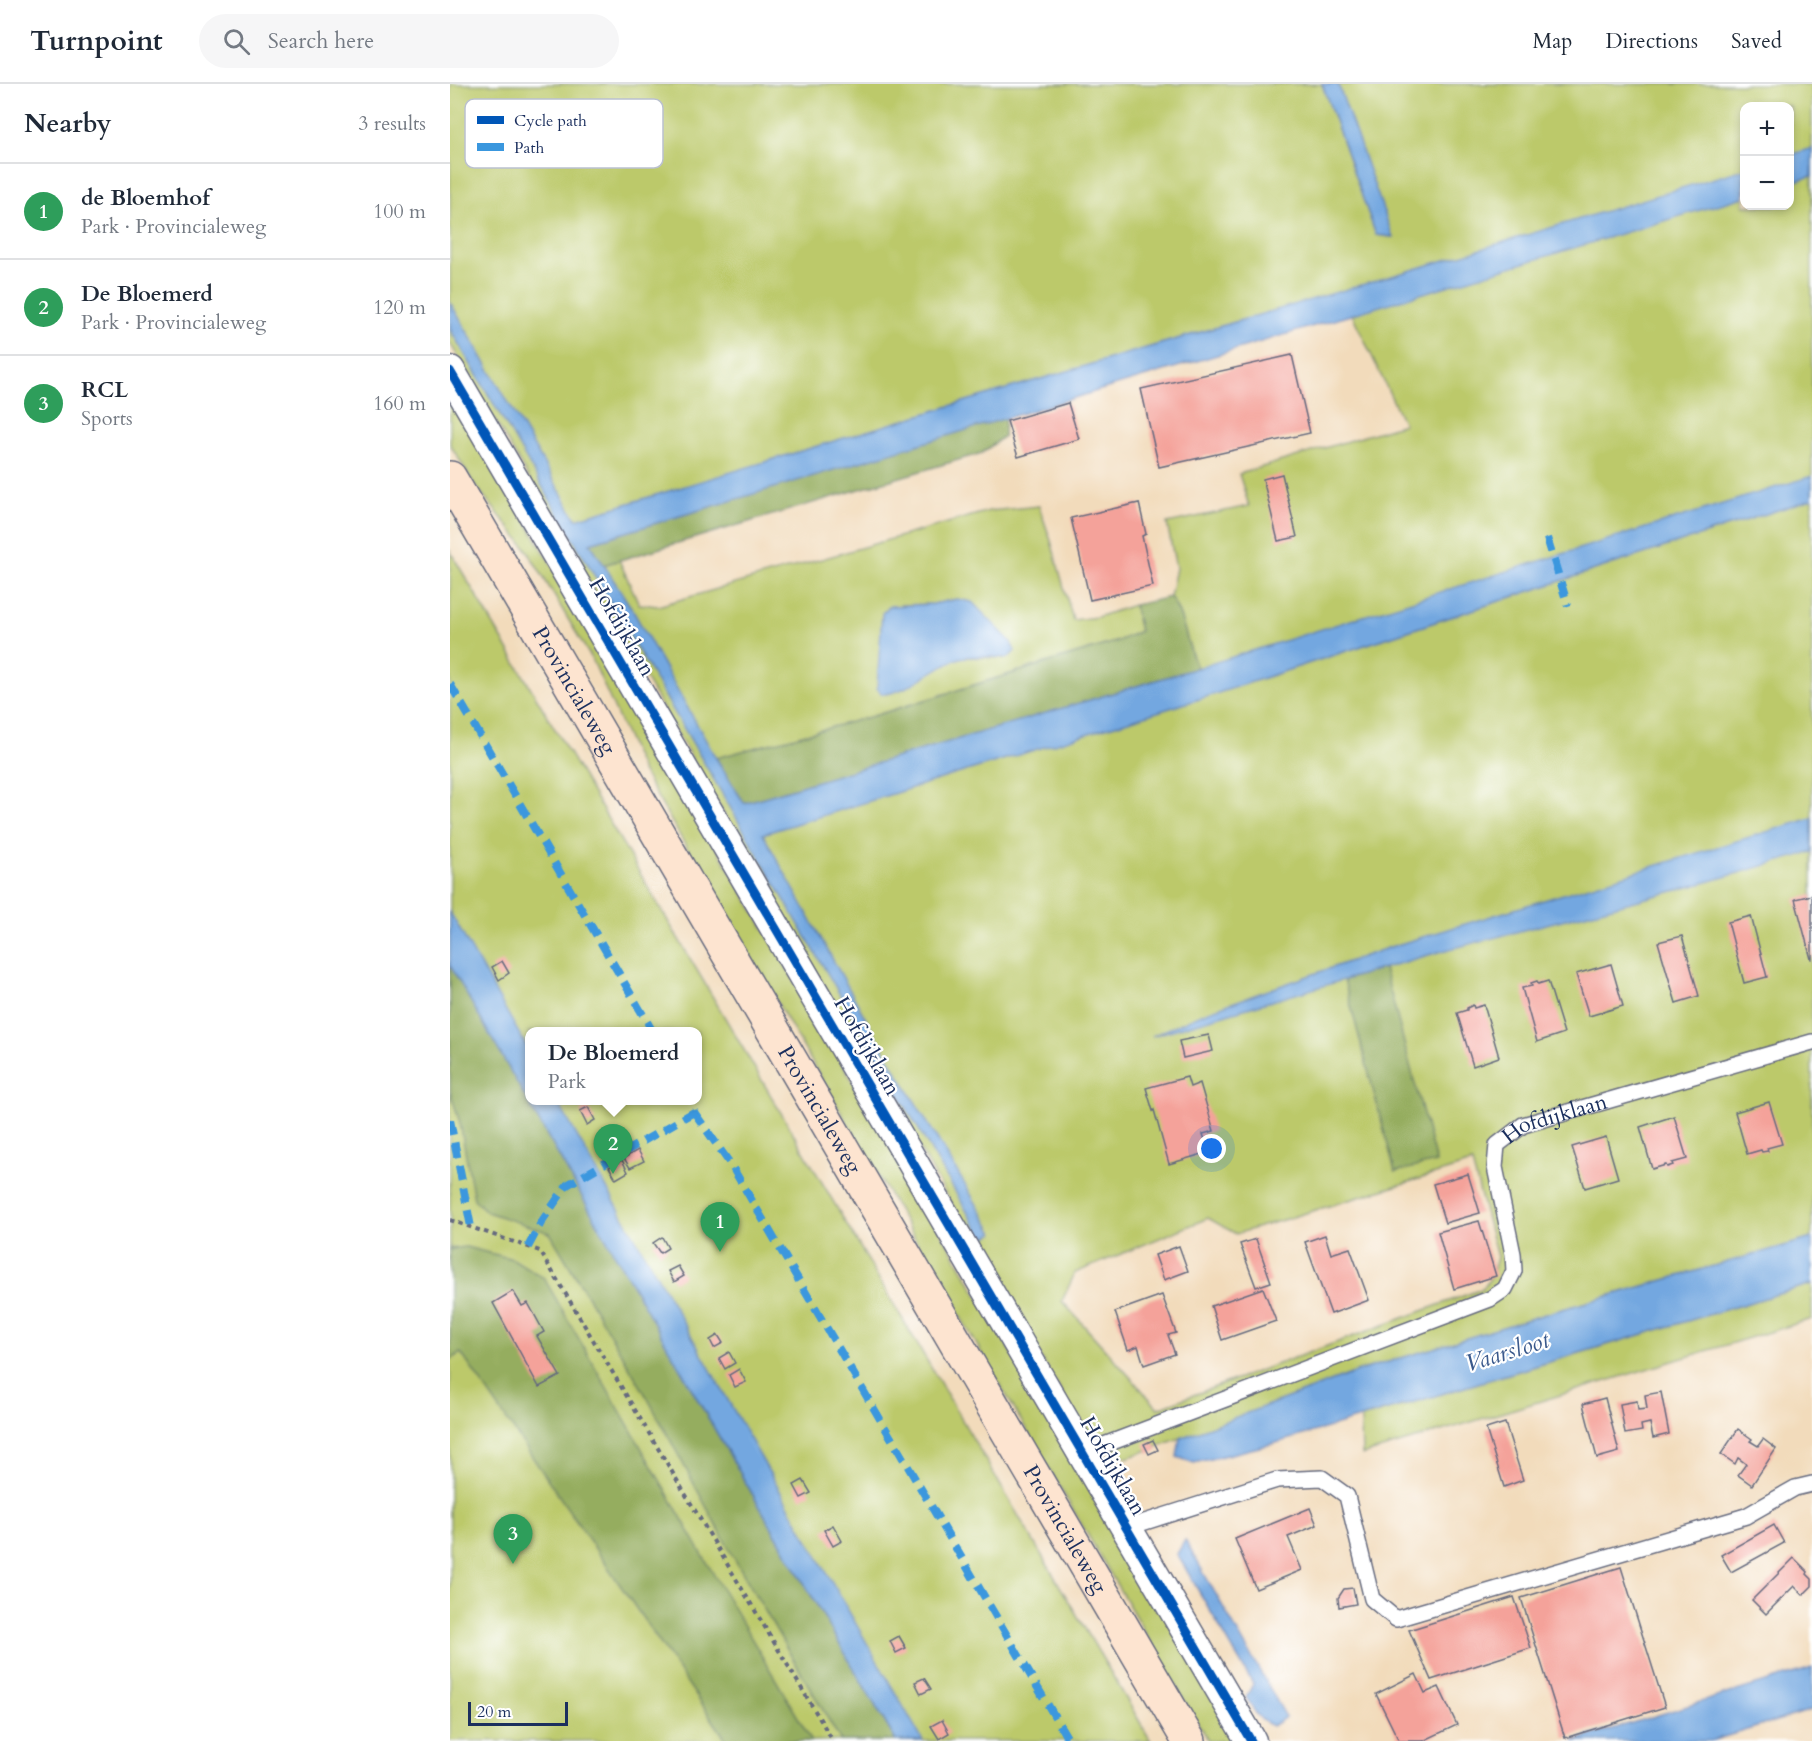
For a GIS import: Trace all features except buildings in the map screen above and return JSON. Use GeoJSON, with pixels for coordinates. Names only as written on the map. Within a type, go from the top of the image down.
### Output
{"type":"FeatureCollection","features":[{"type":"Feature","properties":{"kind":"main road","name":"Provincialeweg"},"geometry":{"type":"LineString","coordinates":[[450,478],[1189,1741]]}},
{"type":"Feature","properties":{"kind":"street","name":"Hofdijklaan"},"geometry":{"type":"LineString","coordinates":[[450,371],[1251,1741]]}},
{"type":"Feature","properties":{"kind":"lane","name":"Hofdijklaan"},"geometry":{"type":"LineString","coordinates":[[1083,1453],[1490,1299],[1505,1289],[1514,1271],[1513,1254],[1495,1167],[1497,1146],[1523,1125],[1812,1042]]}},
{"type":"Feature","properties":{"kind":"lane","name":"Hofdijklaan"},"geometry":{"type":"LineString","coordinates":[[1126,1528],[1277,1480],[1322,1478],[1347,1496],[1372,1599],[1396,1620],[1746,1516],[1795,1488],[1812,1484]]}},
{"type":"Feature","properties":{"kind":"path"},"geometry":{"type":"LineString","coordinates":[[450,1220],[540,1251],[833,1741]]}},
{"type":"Feature","properties":{"kind":"green space"},"geometry":{"type":"Polygon","coordinates":[[[450,84],[1322,84],[1376,235],[1392,237],[1338,84],[1812,84],[1812,1238],[1552,1312],[1362,1370],[1127,1458],[1082,1428],[450,343],[450,84]],[[1352,314],[590,543],[603,565],[619,560],[639,604],[658,606],[989,511],[1039,506],[1073,620],[1097,617],[1134,605],[1140,631],[1118,641],[873,716],[1197,667],[1179,614],[1170,597],[1176,568],[1167,523],[1249,506],[1239,474],[1404,424],[1352,314]],[[957,599],[933,604],[901,605],[935,669],[961,657],[1007,658],[1010,641],[998,629],[957,599]],[[1472,1163],[1236,1234],[1208,1218],[1075,1273],[1062,1301],[1158,1408],[1482,1289],[1492,1276],[1497,1257],[1472,1163]]]}},
{"type":"Feature","properties":{"kind":"green space"},"geometry":{"type":"Polygon","coordinates":[[[450,391],[1238,1741],[1208,1741],[642,771],[593,661],[526,548],[474,484],[450,444],[450,391]]]}},
{"type":"Feature","properties":{"kind":"green space"},"geometry":{"type":"Polygon","coordinates":[[[1005,418],[1004,436],[982,453],[603,565],[590,543],[1005,418]]]}},
{"type":"Feature","properties":{"kind":"green space"},"geometry":{"type":"Polygon","coordinates":[[[450,551],[1151,1741],[450,1741],[450,551]]]}},
{"type":"Feature","properties":{"kind":"green space"},"geometry":{"type":"Polygon","coordinates":[[[1170,597],[1179,614],[1197,668],[744,803],[716,758],[873,716],[1118,641],[1140,631],[1134,605],[1170,597]]]}},
{"type":"Feature","properties":{"kind":"green space"},"geometry":{"type":"Polygon","coordinates":[[[450,965],[525,1097],[525,1105],[530,1105],[896,1741],[841,1741],[734,1558],[647,1397],[550,1233],[487,1212],[474,1199],[460,1123],[450,1091],[450,965]]]}},
{"type":"Feature","properties":{"kind":"green space"},"geometry":{"type":"Polygon","coordinates":[[[1384,968],[1436,1162],[1395,1172],[1344,980],[1384,968]]]}},
{"type":"Feature","properties":{"kind":"green space"},"geometry":{"type":"Polygon","coordinates":[[[466,1247],[513,1259],[544,1278],[812,1741],[727,1741],[461,1353],[450,1360],[450,1249],[466,1247]]]}},
{"type":"Feature","properties":{"kind":"green space"},"geometry":{"type":"Polygon","coordinates":[[[1812,1284],[1812,1319],[1362,1455],[1361,1418],[1812,1284]]]}},
{"type":"Feature","properties":{"kind":"water"},"geometry":{"type":"Polygon","coordinates":[[[1322,84],[1338,84],[1393,237],[1376,235],[1322,84]]]}},
{"type":"Feature","properties":{"kind":"water"},"geometry":{"type":"Polygon","coordinates":[[[1812,148],[1812,176],[1794,182],[1794,154],[1812,148]]]}},
{"type":"Feature","properties":{"kind":"water"},"geometry":{"type":"Polygon","coordinates":[[[1740,170],[1740,198],[590,543],[632,609],[744,803],[1197,668],[1812,476],[1812,499],[1206,697],[763,834],[876,1037],[994,1233],[983,1239],[450,329],[450,302],[576,519],[996,392],[1402,273],[1740,170]]]}},
{"type":"Feature","properties":{"kind":"water"},"geometry":{"type":"Polygon","coordinates":[[[957,599],[972,602],[1010,641],[1015,651],[1008,658],[977,656],[960,658],[902,690],[882,694],[877,688],[882,613],[890,606],[933,604],[957,599]]]}},
{"type":"Feature","properties":{"kind":"water"},"geometry":{"type":"Polygon","coordinates":[[[1812,818],[1812,852],[1693,886],[1439,952],[1152,1036],[1206,1012],[1393,946],[1812,818]]]}},
{"type":"Feature","properties":{"kind":"water"},"geometry":{"type":"Polygon","coordinates":[[[450,912],[525,1044],[525,1097],[450,965],[450,912]]]}},
{"type":"Feature","properties":{"kind":"water"},"geometry":{"type":"Polygon","coordinates":[[[530,1105],[559,1105],[923,1741],[896,1741],[530,1105]]]}},
{"type":"Feature","properties":{"kind":"water","name":"Vaarsloot"},"geometry":{"type":"Polygon","coordinates":[[[1812,1238],[1812,1284],[1276,1443],[1194,1463],[1177,1457],[1180,1438],[1362,1370],[1552,1312],[1812,1238]]]}},
{"type":"Feature","properties":{"kind":"water"},"geometry":{"type":"Polygon","coordinates":[[[1185,1540],[1286,1717],[1272,1726],[1259,1718],[1246,1698],[1253,1684],[1177,1554],[1185,1540]]]}},
{"type":"Feature","properties":{"kind":"water"},"geometry":{"type":"Polygon","coordinates":[[[1812,1668],[1812,1710],[1711,1741],[1573,1741],[1812,1668]]]}},
{"type":"Feature","properties":{"kind":"marked path"},"geometry":{"type":"LineString","coordinates":[[1547,538],[1568,606]]}},
{"type":"Feature","properties":{"kind":"marked path"},"geometry":{"type":"LineString","coordinates":[[450,684],[650,1027]]}},
{"type":"Feature","properties":{"kind":"marked path"},"geometry":{"type":"LineString","coordinates":[[528,1247],[542,1221],[567,1185],[694,1112],[693,1105]]}},
{"type":"Feature","properties":{"kind":"marked path"},"geometry":{"type":"LineString","coordinates":[[694,1112],[731,1165],[1069,1741]]}},
{"type":"Feature","properties":{"kind":"marked path"},"geometry":{"type":"LineString","coordinates":[[450,1120],[471,1227]]}},
{"type":"Feature","properties":{"kind":"cycle path"},"geometry":{"type":"LineString","coordinates":[[450,371],[1251,1741]]}},
{"type":"Feature","properties":{"kind":"place","name":"De Bloemerd"},"geometry":{"type":"Point","coordinates":[613,1174]}},
{"type":"Feature","properties":{"kind":"place","name":"de Bloemhof"},"geometry":{"type":"Point","coordinates":[720,1252]}},
{"type":"Feature","properties":{"kind":"place","name":"RCL"},"geometry":{"type":"Point","coordinates":[513,1564]}}]}
